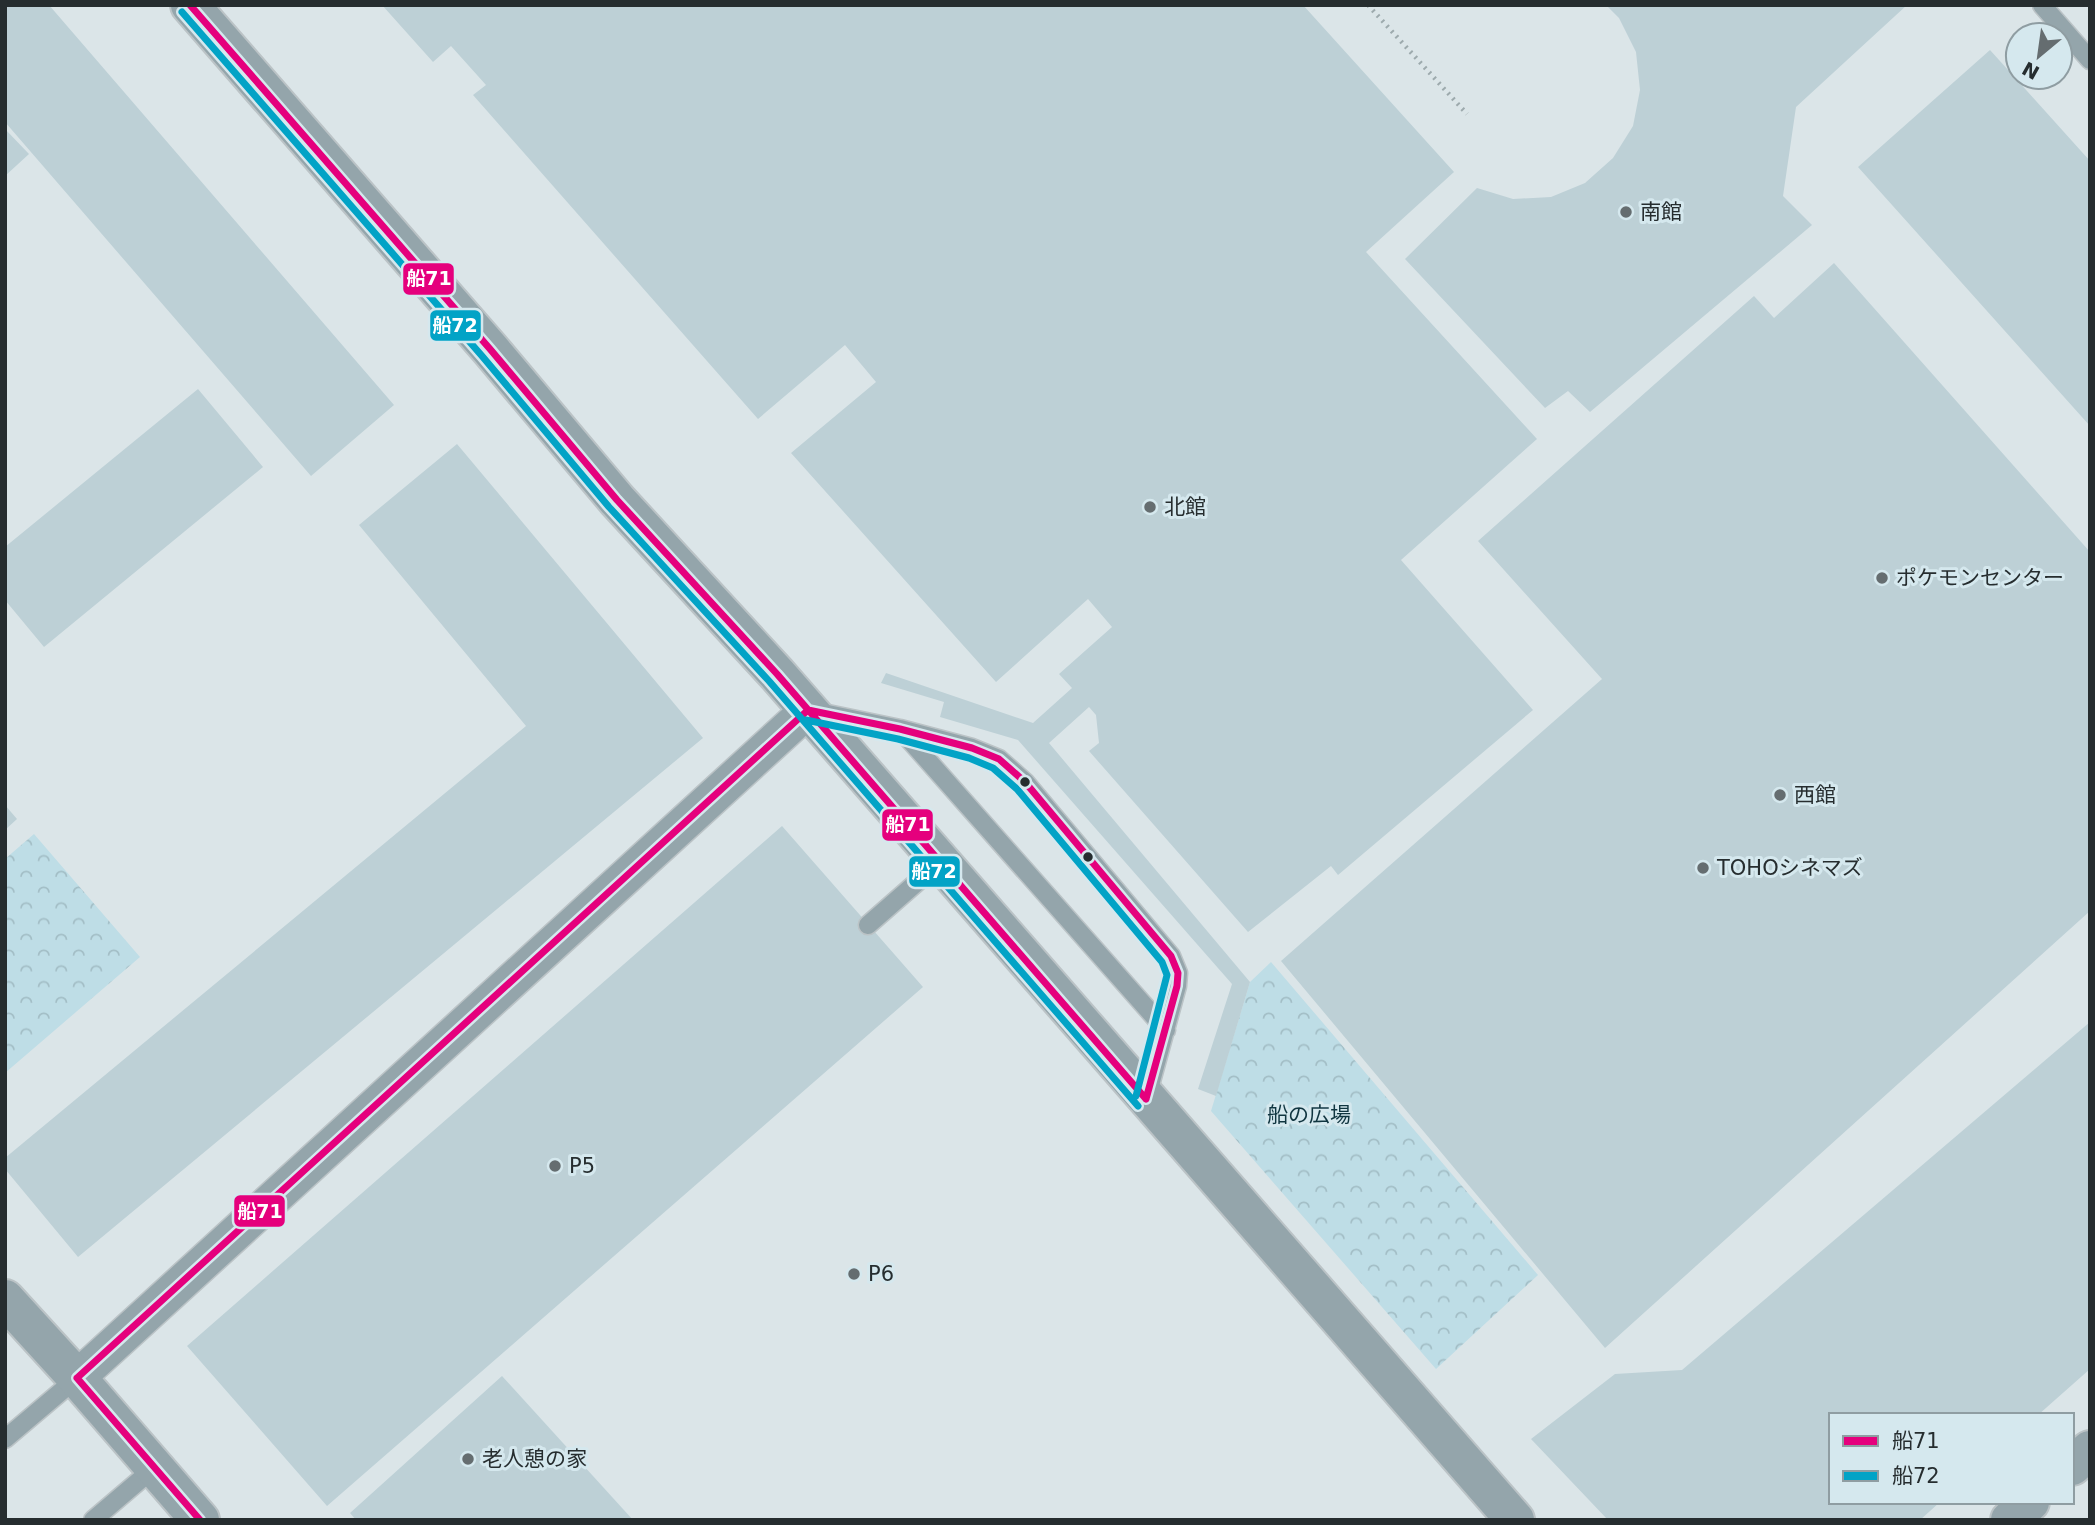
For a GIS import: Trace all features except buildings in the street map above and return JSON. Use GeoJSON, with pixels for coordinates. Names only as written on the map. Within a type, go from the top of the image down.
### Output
{"type":"FeatureCollection","features":[{"type":"Feature","properties":{"kind":"street"},"geometry":{"type":"LineString","coordinates":[[190,5],[490,349],[617,500],[808,710],[1516,1520]]}},
{"type":"Feature","properties":{"kind":"street"},"geometry":{"type":"LineString","coordinates":[[77,1378],[808,710]]}},
{"type":"Feature","properties":{"kind":"street"},"geometry":{"type":"LineString","coordinates":[[5,1299],[200,1520]]}},
{"type":"Feature","properties":{"kind":"street"},"geometry":{"type":"LineString","coordinates":[[2074,1464],[2090,1451]]}},
{"type":"Feature","properties":{"kind":"street"},"geometry":{"type":"LineString","coordinates":[[2010,1520],[2028,1504]]}},
{"type":"Feature","properties":{"kind":"lane"},"geometry":{"type":"LineString","coordinates":[[2042,5],[2090,61]]}},
{"type":"Feature","properties":{"kind":"lane"},"geometry":{"type":"LineString","coordinates":[[808,710],[900,729],[972,748],[1006,764],[1025,782],[1171,956],[1178,973],[1166,1030],[1146,1099]]}},
{"type":"Feature","properties":{"kind":"lane"},"geometry":{"type":"LineString","coordinates":[[900,729],[1166,1030]]}},
{"type":"Feature","properties":{"kind":"lane"},"geometry":{"type":"LineString","coordinates":[[869,925],[940,862]]}},
{"type":"Feature","properties":{"kind":"lane"},"geometry":{"type":"LineString","coordinates":[[5,1439],[77,1378]]}},
{"type":"Feature","properties":{"kind":"lane"},"geometry":{"type":"LineString","coordinates":[[93,1520],[153,1468]]}},
{"type":"Feature","properties":{"kind":"path"},"geometry":{"type":"LineString","coordinates":[[1368,5],[1467,114]]}},
{"type":"Feature","properties":{"kind":"green space"},"geometry":{"type":"Polygon","coordinates":[[[34,834],[140,957],[5,1073],[5,859],[34,834]]]}},
{"type":"Feature","properties":{"kind":"green space","name":"船の広場"},"geometry":{"type":"Polygon","coordinates":[[[1271,962],[1538,1275],[1436,1369],[1211,1111],[1250,982],[1271,962]]]}},
{"type":"Feature","properties":{"kind":"transit line","name":"船71"},"geometry":{"type":"LineString","coordinates":[[190,5],[490,349],[617,500],[777,674],[1146,1099]]}},
{"type":"Feature","properties":{"kind":"transit line","name":"船72"},"geometry":{"type":"LineString","coordinates":[[182,12],[482,356],[609,507],[769,681],[1138,1106]]}},
{"type":"Feature","properties":{"kind":"transit line","name":"船71"},"geometry":{"type":"LineString","coordinates":[[808,710],[900,729],[972,748],[999,759],[1025,782],[1171,956],[1178,973],[1177,986],[1146,1099]]}},
{"type":"Feature","properties":{"kind":"transit line","name":"船71"},"geometry":{"type":"LineString","coordinates":[[77,1378],[808,710]]}},
{"type":"Feature","properties":{"kind":"transit line","name":"船72"},"geometry":{"type":"LineString","coordinates":[[806,720],[898,739],[969,758],[993,768],[1017,789],[1162,962],[1167,975],[1136,1096]]}},
{"type":"Feature","properties":{"kind":"transit line","name":"船71"},"geometry":{"type":"LineString","coordinates":[[77,1378],[200,1520]]}},
{"type":"Feature","properties":{"kind":"place","name":"南館"},"geometry":{"type":"Point","coordinates":[1626,212]}},
{"type":"Feature","properties":{"kind":"place","name":"北館"},"geometry":{"type":"Point","coordinates":[1150,507]}},
{"type":"Feature","properties":{"kind":"place","name":"ポケモンセンター"},"geometry":{"type":"Point","coordinates":[1882,578]}},
{"type":"Feature","properties":{"kind":"place","name":"西館"},"geometry":{"type":"Point","coordinates":[1780,795]}},
{"type":"Feature","properties":{"kind":"place","name":"TOHOシネマズ"},"geometry":{"type":"Point","coordinates":[1703,868]}},
{"type":"Feature","properties":{"kind":"place","name":"P5"},"geometry":{"type":"Point","coordinates":[555,1166]}},
{"type":"Feature","properties":{"kind":"place","name":"P6"},"geometry":{"type":"Point","coordinates":[854,1274]}},
{"type":"Feature","properties":{"kind":"place","name":"老人憩の家"},"geometry":{"type":"Point","coordinates":[468,1459]}}]}
